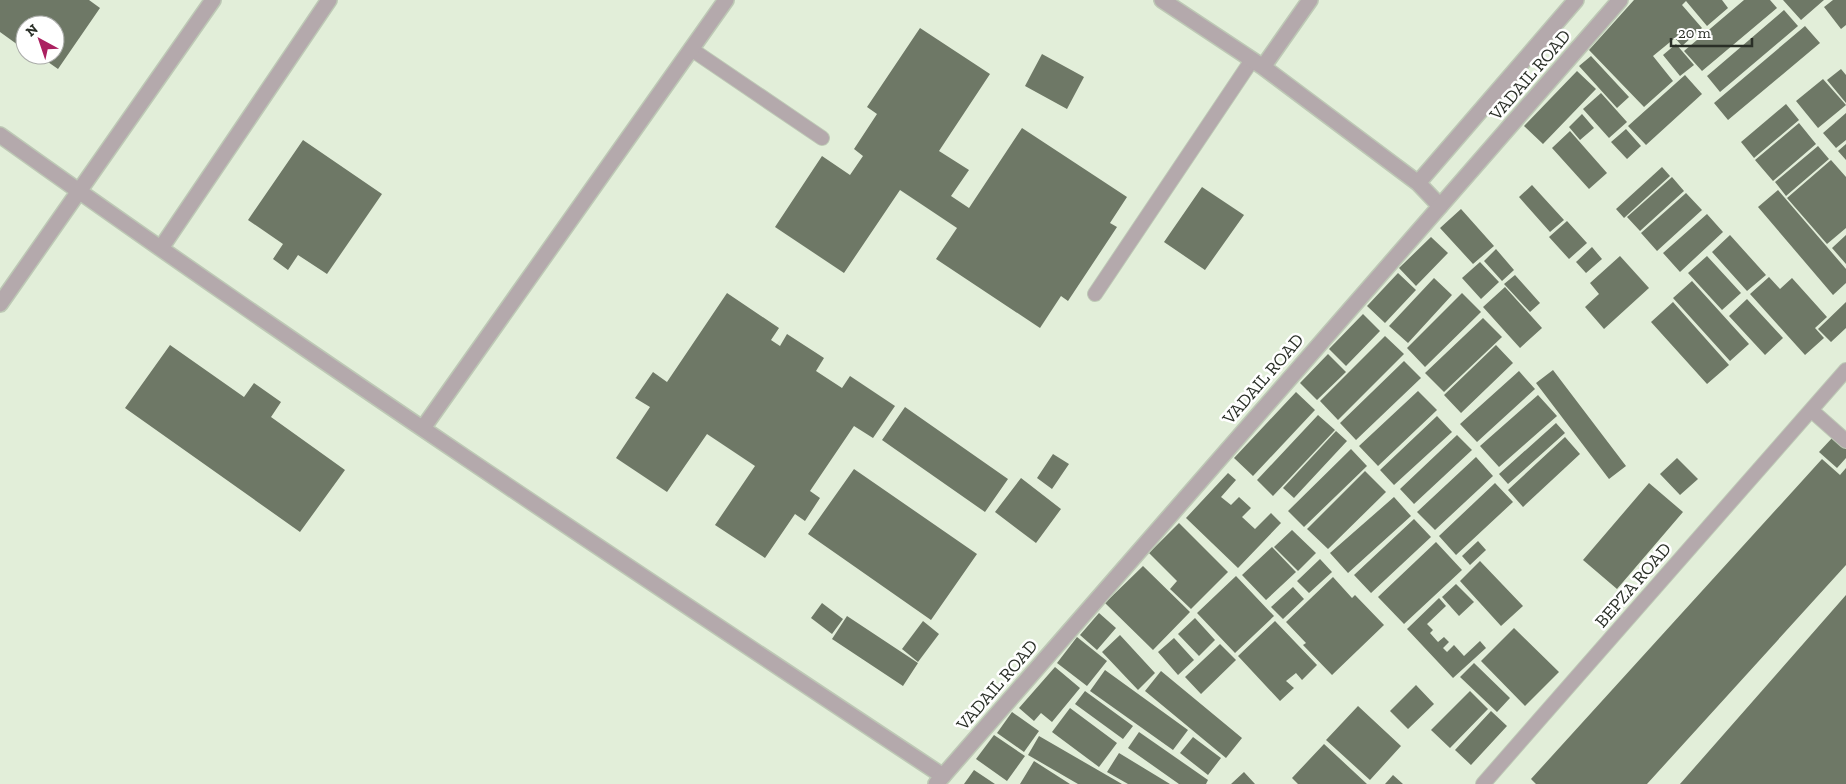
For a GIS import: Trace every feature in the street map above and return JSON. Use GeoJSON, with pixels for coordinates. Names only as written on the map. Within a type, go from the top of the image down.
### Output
{"type":"FeatureCollection","features":[{"type":"Feature","properties":{"kind":"street"},"geometry":{"type":"LineString","coordinates":[[0,304],[213,0]]}},
{"type":"Feature","properties":{"kind":"street"},"geometry":{"type":"LineString","coordinates":[[161,248],[329,0]]}},
{"type":"Feature","properties":{"kind":"street"},"geometry":{"type":"LineString","coordinates":[[423,428],[726,0]]}},
{"type":"Feature","properties":{"kind":"street"},"geometry":{"type":"LineString","coordinates":[[1162,0],[1258,64],[1418,183],[1440,206]]}},
{"type":"Feature","properties":{"kind":"street"},"geometry":{"type":"LineString","coordinates":[[1258,64],[1310,0]]}},
{"type":"Feature","properties":{"kind":"street"},"geometry":{"type":"LineString","coordinates":[[1418,183],[1576,0]]}},
{"type":"Feature","properties":{"kind":"street","name":"VADAIL ROAD"},"geometry":{"type":"LineString","coordinates":[[939,780],[1620,0]]}},
{"type":"Feature","properties":{"kind":"street"},"geometry":{"type":"LineString","coordinates":[[0,135],[78,191],[545,513],[939,780]]}},
{"type":"Feature","properties":{"kind":"lane"},"geometry":{"type":"LineString","coordinates":[[691,50],[822,138]]}},
{"type":"Feature","properties":{"kind":"lane"},"geometry":{"type":"LineString","coordinates":[[1095,294],[1258,64]]}},
{"type":"Feature","properties":{"kind":"lane","name":"BEPZA ROAD"},"geometry":{"type":"LineString","coordinates":[[1483,784],[1846,370]]}},
{"type":"Feature","properties":{"kind":"lane"},"geometry":{"type":"LineString","coordinates":[[1811,410],[1846,441]]}},
{"type":"Feature","properties":{"kind":"building"},"geometry":{"type":"Polygon","coordinates":[[[0,0],[89,0],[100,8],[65,59],[65,15],[15,15],[15,43],[0,32],[0,0]]]}},
{"type":"Feature","properties":{"kind":"building"},"geometry":{"type":"Polygon","coordinates":[[[1634,0],[1722,0],[1728,8],[1707,26],[1686,1],[1682,5],[1702,28],[1682,46],[1675,38],[1653,56],[1673,81],[1644,107],[1589,50],[1634,0]]]}},
{"type":"Feature","properties":{"kind":"building"},"geometry":{"type":"Polygon","coordinates":[[[1744,0],[1770,0],[1777,8],[1702,71],[1684,51],[1744,0]]]}},
{"type":"Feature","properties":{"kind":"building"},"geometry":{"type":"Polygon","coordinates":[[[1783,0],[1824,0],[1801,20],[1783,0]]]}},
{"type":"Feature","properties":{"kind":"building"},"geometry":{"type":"Polygon","coordinates":[[[1833,0],[1846,0],[1846,25],[1841,29],[1824,7],[1833,0]]]}},
{"type":"Feature","properties":{"kind":"building"},"geometry":{"type":"Polygon","coordinates":[[[1784,10],[1798,26],[1720,92],[1707,76],[1784,10]]]}},
{"type":"Feature","properties":{"kind":"building"},"geometry":{"type":"Polygon","coordinates":[[[1805,26],[1820,43],[1728,120],[1714,103],[1805,26]]]}},
{"type":"Feature","properties":{"kind":"building"},"geometry":{"type":"Polygon","coordinates":[[[920,28],[990,74],[939,151],[969,170],[951,196],[969,208],[1022,128],[1127,197],[1110,223],[1117,227],[1068,301],[1061,296],[1040,328],[936,259],[957,228],[900,190],[844,273],[775,227],[822,156],[850,175],[863,156],[854,149],[877,114],[867,107],[920,28]]]}},
{"type":"Feature","properties":{"kind":"building"},"geometry":{"type":"Polygon","coordinates":[[[1676,44],[1694,65],[1680,76],[1663,55],[1676,44]]]}},
{"type":"Feature","properties":{"kind":"building"},"geometry":{"type":"Polygon","coordinates":[[[1042,54],[1084,77],[1067,109],[1025,86],[1042,54]]]}},
{"type":"Feature","properties":{"kind":"building"},"geometry":{"type":"Polygon","coordinates":[[[1591,56],[1629,97],[1617,108],[1579,66],[1591,56]]]}},
{"type":"Feature","properties":{"kind":"building"},"geometry":{"type":"Polygon","coordinates":[[[52,65],[61,65],[58,69],[52,65]]]}},
{"type":"Feature","properties":{"kind":"building"},"geometry":{"type":"Polygon","coordinates":[[[1841,69],[1846,75],[1846,103],[1827,80],[1841,69]]]}},
{"type":"Feature","properties":{"kind":"building"},"geometry":{"type":"Polygon","coordinates":[[[1577,71],[1596,89],[1543,144],[1524,126],[1577,71]]]}},
{"type":"Feature","properties":{"kind":"building"},"geometry":{"type":"Polygon","coordinates":[[[1685,75],[1702,94],[1646,145],[1628,126],[1685,75]]]}},
{"type":"Feature","properties":{"kind":"building"},"geometry":{"type":"Polygon","coordinates":[[[1823,79],[1846,105],[1818,128],[1796,101],[1823,79]]]}},
{"type":"Feature","properties":{"kind":"building"},"geometry":{"type":"Polygon","coordinates":[[[1601,93],[1627,122],[1609,138],[1583,109],[1601,93]]]}},
{"type":"Feature","properties":{"kind":"building"},"geometry":{"type":"Polygon","coordinates":[[[1786,104],[1799,120],[1754,158],[1741,142],[1786,104]]]}},
{"type":"Feature","properties":{"kind":"building"},"geometry":{"type":"Polygon","coordinates":[[[1846,113],[1846,140],[1836,148],[1823,133],[1846,113]]]}},
{"type":"Feature","properties":{"kind":"building"},"geometry":{"type":"Polygon","coordinates":[[[1582,114],[1594,128],[1580,140],[1569,127],[1582,114]]]}},
{"type":"Feature","properties":{"kind":"building"},"geometry":{"type":"Polygon","coordinates":[[[1799,123],[1816,144],[1773,181],[1755,160],[1799,123]]]}},
{"type":"Feature","properties":{"kind":"building"},"geometry":{"type":"Polygon","coordinates":[[[1626,129],[1641,146],[1627,159],[1611,142],[1626,129]]]}},
{"type":"Feature","properties":{"kind":"building"},"geometry":{"type":"Polygon","coordinates":[[[1570,131],[1607,173],[1589,189],[1552,148],[1570,131]]]}},
{"type":"Feature","properties":{"kind":"building"},"geometry":{"type":"Polygon","coordinates":[[[303,140],[382,194],[327,274],[298,255],[288,270],[273,259],[283,244],[248,220],[303,140]]]}},
{"type":"Feature","properties":{"kind":"building"},"geometry":{"type":"Polygon","coordinates":[[[1846,144],[1846,160],[1838,151],[1846,144]]]}},
{"type":"Feature","properties":{"kind":"building"},"geometry":{"type":"Polygon","coordinates":[[[1818,146],[1829,159],[1786,196],[1775,182],[1818,146]]]}},
{"type":"Feature","properties":{"kind":"building"},"geometry":{"type":"Polygon","coordinates":[[[1831,160],[1846,177],[1846,228],[1827,244],[1787,198],[1831,160]]]}},
{"type":"Feature","properties":{"kind":"building"},"geometry":{"type":"Polygon","coordinates":[[[1662,167],[1670,176],[1624,218],[1616,209],[1662,167]]]}},
{"type":"Feature","properties":{"kind":"building"},"geometry":{"type":"Polygon","coordinates":[[[1672,177],[1684,191],[1640,231],[1627,217],[1672,177]]]}},
{"type":"Feature","properties":{"kind":"building"},"geometry":{"type":"Polygon","coordinates":[[[1532,185],[1564,220],[1550,232],[1519,197],[1532,185]]]}},
{"type":"Feature","properties":{"kind":"building"},"geometry":{"type":"Polygon","coordinates":[[[1202,187],[1244,215],[1205,270],[1164,242],[1202,187]]]}},
{"type":"Feature","properties":{"kind":"building"},"geometry":{"type":"Polygon","coordinates":[[[1778,190],[1846,269],[1846,283],[1833,295],[1758,207],[1778,190]]]}},
{"type":"Feature","properties":{"kind":"building"},"geometry":{"type":"Polygon","coordinates":[[[1686,193],[1702,210],[1657,251],[1641,233],[1686,193]]]}},
{"type":"Feature","properties":{"kind":"building"},"geometry":{"type":"Polygon","coordinates":[[[1461,209],[1494,246],[1473,264],[1440,228],[1461,209]]]}},
{"type":"Feature","properties":{"kind":"building"},"geometry":{"type":"Polygon","coordinates":[[[1707,214],[1723,232],[1680,272],[1663,253],[1707,214]]]}},
{"type":"Feature","properties":{"kind":"building"},"geometry":{"type":"Polygon","coordinates":[[[1567,221],[1587,243],[1569,259],[1549,237],[1567,221]]]}},
{"type":"Feature","properties":{"kind":"building"},"geometry":{"type":"Polygon","coordinates":[[[1730,235],[1766,275],[1747,291],[1712,252],[1730,235]]]}},
{"type":"Feature","properties":{"kind":"building"},"geometry":{"type":"Polygon","coordinates":[[[1846,235],[1846,264],[1832,248],[1846,235]]]}},
{"type":"Feature","properties":{"kind":"building"},"geometry":{"type":"Polygon","coordinates":[[[1431,237],[1448,253],[1416,286],[1399,268],[1431,237]]]}},
{"type":"Feature","properties":{"kind":"building"},"geometry":{"type":"Polygon","coordinates":[[[1592,247],[1602,259],[1586,273],[1576,262],[1592,247]]]}},
{"type":"Feature","properties":{"kind":"building"},"geometry":{"type":"Polygon","coordinates":[[[1496,249],[1514,270],[1502,281],[1484,261],[1496,249]]]}},
{"type":"Feature","properties":{"kind":"building"},"geometry":{"type":"Polygon","coordinates":[[[1620,256],[1649,288],[1604,329],[1585,307],[1599,294],[1590,283],[1620,256]]]}},
{"type":"Feature","properties":{"kind":"building"},"geometry":{"type":"Polygon","coordinates":[[[1707,256],[1741,293],[1722,310],[1688,273],[1707,256]]]}},
{"type":"Feature","properties":{"kind":"building"},"geometry":{"type":"Polygon","coordinates":[[[1480,262],[1499,282],[1481,299],[1462,278],[1480,262]]]}},
{"type":"Feature","properties":{"kind":"building"},"geometry":{"type":"Polygon","coordinates":[[[1398,273],[1416,290],[1385,323],[1367,306],[1398,273]]]}},
{"type":"Feature","properties":{"kind":"building"},"geometry":{"type":"Polygon","coordinates":[[[1515,275],[1540,303],[1530,312],[1504,284],[1515,275]]]}},
{"type":"Feature","properties":{"kind":"building"},"geometry":{"type":"Polygon","coordinates":[[[1769,277],[1780,289],[1792,278],[1827,317],[1815,328],[1824,338],[1805,355],[1750,294],[1769,277]]]}},
{"type":"Feature","properties":{"kind":"building"},"geometry":{"type":"Polygon","coordinates":[[[1434,278],[1452,295],[1408,343],[1389,326],[1434,278]]]}},
{"type":"Feature","properties":{"kind":"building"},"geometry":{"type":"Polygon","coordinates":[[[1692,281],[1749,344],[1730,361],[1673,298],[1692,281]]]}},
{"type":"Feature","properties":{"kind":"building"},"geometry":{"type":"Polygon","coordinates":[[[1505,287],[1542,328],[1520,348],[1483,307],[1505,287]]]}},
{"type":"Feature","properties":{"kind":"building"},"geometry":{"type":"Polygon","coordinates":[[[727,293],[779,328],[771,340],[780,346],[787,334],[824,358],[816,371],[842,388],[850,376],[895,406],[873,438],[854,426],[810,491],[820,498],[805,521],[795,514],[765,558],[715,525],[755,466],[707,434],[667,492],[616,458],[650,407],[635,398],[653,372],[667,382],[727,293]]]}},
{"type":"Feature","properties":{"kind":"building"},"geometry":{"type":"Polygon","coordinates":[[[1462,293],[1481,312],[1425,367],[1407,348],[1462,293]]]}},
{"type":"Feature","properties":{"kind":"building"},"geometry":{"type":"Polygon","coordinates":[[[1747,299],[1783,338],[1765,355],[1729,316],[1747,299]]]}},
{"type":"Feature","properties":{"kind":"building"},"geometry":{"type":"Polygon","coordinates":[[[1673,302],[1729,365],[1707,384],[1651,322],[1673,302]]]}},
{"type":"Feature","properties":{"kind":"building"},"geometry":{"type":"Polygon","coordinates":[[[1846,302],[1846,328],[1831,342],[1818,329],[1846,302]]]}},
{"type":"Feature","properties":{"kind":"building"},"geometry":{"type":"Polygon","coordinates":[[[1363,314],[1380,331],[1346,366],[1329,349],[1363,314]]]}},
{"type":"Feature","properties":{"kind":"building"},"geometry":{"type":"Polygon","coordinates":[[[1483,318],[1502,337],[1444,392],[1425,373],[1483,318]]]}},
{"type":"Feature","properties":{"kind":"building"},"geometry":{"type":"Polygon","coordinates":[[[1385,336],[1404,354],[1338,420],[1320,401],[1385,336]]]}},
{"type":"Feature","properties":{"kind":"building"},"geometry":{"type":"Polygon","coordinates":[[[170,345],[244,397],[254,383],[281,402],[271,417],[345,470],[300,532],[125,408],[170,345]]]}},
{"type":"Feature","properties":{"kind":"building"},"geometry":{"type":"Polygon","coordinates":[[[1496,345],[1513,363],[1461,413],[1444,395],[1496,345]]]}},
{"type":"Feature","properties":{"kind":"building"},"geometry":{"type":"Polygon","coordinates":[[[1328,354],[1346,372],[1317,400],[1300,383],[1328,354]]]}},
{"type":"Feature","properties":{"kind":"building"},"geometry":{"type":"Polygon","coordinates":[[[1404,361],[1421,378],[1356,440],[1340,423],[1404,361]]]}},
{"type":"Feature","properties":{"kind":"building"},"geometry":{"type":"Polygon","coordinates":[[[1553,370],[1626,466],[1609,479],[1536,383],[1553,370]]]}},
{"type":"Feature","properties":{"kind":"building"},"geometry":{"type":"Polygon","coordinates":[[[1519,371],[1535,389],[1477,442],[1460,424],[1519,371]]]}},
{"type":"Feature","properties":{"kind":"building"},"geometry":{"type":"Polygon","coordinates":[[[1418,391],[1437,410],[1378,466],[1359,446],[1418,391]]]}},
{"type":"Feature","properties":{"kind":"building"},"geometry":{"type":"Polygon","coordinates":[[[1296,392],[1315,410],[1253,476],[1234,458],[1296,392]]]}},
{"type":"Feature","properties":{"kind":"building"},"geometry":{"type":"Polygon","coordinates":[[[1538,395],[1557,416],[1499,467],[1480,446],[1538,395]]]}},
{"type":"Feature","properties":{"kind":"building"},"geometry":{"type":"Polygon","coordinates":[[[905,407],[1008,479],[985,512],[882,440],[905,407]]]}},
{"type":"Feature","properties":{"kind":"building"},"geometry":{"type":"Polygon","coordinates":[[[1318,415],[1335,430],[1273,496],[1257,480],[1318,415]]]}},
{"type":"Feature","properties":{"kind":"building"},"geometry":{"type":"Polygon","coordinates":[[[1437,416],[1452,432],[1394,485],[1380,470],[1437,416]]]}},
{"type":"Feature","properties":{"kind":"building"},"geometry":{"type":"Polygon","coordinates":[[[1556,423],[1565,433],[1508,484],[1499,474],[1556,423]]]}},
{"type":"Feature","properties":{"kind":"building"},"geometry":{"type":"Polygon","coordinates":[[[1336,431],[1347,441],[1294,498],[1283,488],[1336,431]]]}},
{"type":"Feature","properties":{"kind":"building"},"geometry":{"type":"Polygon","coordinates":[[[1457,435],[1472,450],[1414,504],[1400,489],[1457,435]]]}},
{"type":"Feature","properties":{"kind":"building"},"geometry":{"type":"Polygon","coordinates":[[[1565,437],[1580,454],[1523,507],[1508,490],[1565,437]]]}},
{"type":"Feature","properties":{"kind":"building"},"geometry":{"type":"Polygon","coordinates":[[[1833,437],[1846,449],[1846,458],[1837,468],[1819,452],[1833,437]]]}},
{"type":"Feature","properties":{"kind":"building"},"geometry":{"type":"Polygon","coordinates":[[[1351,449],[1367,466],[1304,527],[1288,511],[1351,449]]]}},
{"type":"Feature","properties":{"kind":"building"},"geometry":{"type":"Polygon","coordinates":[[[1053,454],[1069,464],[1052,489],[1037,478],[1053,454]]]}},
{"type":"Feature","properties":{"kind":"building"},"geometry":{"type":"Polygon","coordinates":[[[1476,457],[1493,476],[1435,530],[1417,512],[1476,457]]]}},
{"type":"Feature","properties":{"kind":"building"},"geometry":{"type":"Polygon","coordinates":[[[1677,458],[1698,479],[1680,495],[1660,474],[1677,458]]]}},
{"type":"Feature","properties":{"kind":"building"},"geometry":{"type":"Polygon","coordinates":[[[1822,459],[1840,475],[1846,468],[1846,565],[1647,784],[1536,784],[1531,779],[1822,459]]]}},
{"type":"Feature","properties":{"kind":"building"},"geometry":{"type":"Polygon","coordinates":[[[854,469],[977,554],[931,620],[808,534],[854,469]]]}},
{"type":"Feature","properties":{"kind":"building"},"geometry":{"type":"Polygon","coordinates":[[[1365,471],[1386,492],[1328,549],[1307,529],[1365,471]]]}},
{"type":"Feature","properties":{"kind":"building"},"geometry":{"type":"Polygon","coordinates":[[[1228,473],[1236,480],[1221,497],[1231,505],[1239,497],[1251,508],[1242,517],[1255,529],[1271,513],[1281,523],[1238,568],[1186,518],[1228,473]]]}},
{"type":"Feature","properties":{"kind":"building"},"geometry":{"type":"Polygon","coordinates":[[[1021,478],[1061,509],[1036,543],[995,512],[1021,478]]]}},
{"type":"Feature","properties":{"kind":"building"},"geometry":{"type":"Polygon","coordinates":[[[1495,483],[1513,502],[1456,555],[1439,536],[1495,483]]]}},
{"type":"Feature","properties":{"kind":"building"},"geometry":{"type":"Polygon","coordinates":[[[1649,483],[1683,512],[1617,589],[1583,560],[1649,483]]]}},
{"type":"Feature","properties":{"kind":"building"},"geometry":{"type":"Polygon","coordinates":[[[1394,497],[1411,516],[1348,573],[1330,553],[1394,497]]]}},
{"type":"Feature","properties":{"kind":"building"},"geometry":{"type":"Polygon","coordinates":[[[1414,519],[1431,537],[1371,593],[1354,575],[1414,519]]]}},
{"type":"Feature","properties":{"kind":"building"},"geometry":{"type":"Polygon","coordinates":[[[1179,523],[1228,572],[1191,609],[1170,589],[1177,581],[1149,553],[1179,523]]]}},
{"type":"Feature","properties":{"kind":"building"},"geometry":{"type":"Polygon","coordinates":[[[1292,530],[1316,553],[1298,571],[1274,547],[1292,530]]]}},
{"type":"Feature","properties":{"kind":"building"},"geometry":{"type":"Polygon","coordinates":[[[1478,541],[1486,550],[1470,565],[1462,556],[1478,541]]]}},
{"type":"Feature","properties":{"kind":"building"},"geometry":{"type":"Polygon","coordinates":[[[1436,542],[1462,570],[1404,624],[1378,597],[1436,542]]]}},
{"type":"Feature","properties":{"kind":"building"},"geometry":{"type":"Polygon","coordinates":[[[1272,547],[1296,572],[1266,600],[1242,575],[1272,547]]]}},
{"type":"Feature","properties":{"kind":"building"},"geometry":{"type":"Polygon","coordinates":[[[1320,559],[1332,572],[1309,593],[1297,581],[1320,559]]]}},
{"type":"Feature","properties":{"kind":"building"},"geometry":{"type":"Polygon","coordinates":[[[1480,561],[1523,606],[1501,626],[1460,581],[1480,561]]]}},
{"type":"Feature","properties":{"kind":"building"},"geometry":{"type":"Polygon","coordinates":[[[1143,566],[1190,612],[1153,650],[1105,603],[1143,566]]]}},
{"type":"Feature","properties":{"kind":"building"},"geometry":{"type":"Polygon","coordinates":[[[1236,576],[1274,616],[1235,653],[1197,613],[1236,576]]]}},
{"type":"Feature","properties":{"kind":"building"},"geometry":{"type":"Polygon","coordinates":[[[1333,577],[1352,598],[1355,595],[1384,625],[1332,675],[1303,645],[1306,643],[1286,622],[1333,577]]]}},
{"type":"Feature","properties":{"kind":"building"},"geometry":{"type":"Polygon","coordinates":[[[1456,584],[1474,602],[1459,616],[1442,597],[1456,584]]]}},
{"type":"Feature","properties":{"kind":"building"},"geometry":{"type":"Polygon","coordinates":[[[1293,587],[1304,599],[1283,619],[1271,607],[1293,587]]]}},
{"type":"Feature","properties":{"kind":"building"},"geometry":{"type":"Polygon","coordinates":[[[1846,595],[1846,784],[1680,784],[1846,595]]]}},
{"type":"Feature","properties":{"kind":"building"},"geometry":{"type":"Polygon","coordinates":[[[1439,598],[1446,606],[1427,624],[1433,630],[1430,633],[1438,642],[1444,637],[1449,642],[1443,648],[1447,652],[1454,645],[1464,656],[1480,641],[1486,648],[1453,678],[1407,629],[1439,598]]]}},
{"type":"Feature","properties":{"kind":"building"},"geometry":{"type":"Polygon","coordinates":[[[822,603],[843,619],[832,634],[811,618],[822,603]]]}},
{"type":"Feature","properties":{"kind":"building"},"geometry":{"type":"Polygon","coordinates":[[[1099,613],[1116,628],[1097,650],[1080,635],[1099,613]]]}},
{"type":"Feature","properties":{"kind":"building"},"geometry":{"type":"Polygon","coordinates":[[[847,616],[918,663],[903,686],[832,639],[847,616]]]}},
{"type":"Feature","properties":{"kind":"building"},"geometry":{"type":"Polygon","coordinates":[[[1195,618],[1215,640],[1199,656],[1178,634],[1195,618]]]}},
{"type":"Feature","properties":{"kind":"building"},"geometry":{"type":"Polygon","coordinates":[[[923,621],[939,634],[918,662],[902,649],[923,621]]]}},
{"type":"Feature","properties":{"kind":"building"},"geometry":{"type":"Polygon","coordinates":[[[1275,621],[1317,665],[1302,680],[1296,673],[1286,681],[1294,688],[1280,701],[1238,656],[1275,621]]]}},
{"type":"Feature","properties":{"kind":"building"},"geometry":{"type":"Polygon","coordinates":[[[1514,628],[1559,672],[1525,706],[1481,661],[1514,628]]]}},
{"type":"Feature","properties":{"kind":"building"},"geometry":{"type":"Polygon","coordinates":[[[1120,635],[1155,673],[1138,690],[1102,652],[1120,635]]]}},
{"type":"Feature","properties":{"kind":"building"},"geometry":{"type":"Polygon","coordinates":[[[1077,637],[1107,661],[1087,686],[1057,663],[1077,637]]]}},
{"type":"Feature","properties":{"kind":"building"},"geometry":{"type":"Polygon","coordinates":[[[1174,638],[1194,660],[1178,675],[1158,652],[1174,638]]]}},
{"type":"Feature","properties":{"kind":"building"},"geometry":{"type":"Polygon","coordinates":[[[1220,644],[1236,660],[1201,694],[1185,677],[1220,644]]]}},
{"type":"Feature","properties":{"kind":"building"},"geometry":{"type":"Polygon","coordinates":[[[1474,663],[1510,698],[1497,712],[1460,677],[1474,663]]]}},
{"type":"Feature","properties":{"kind":"building"},"geometry":{"type":"Polygon","coordinates":[[[1055,667],[1080,688],[1052,722],[1041,713],[1034,721],[1019,708],[1055,667]]]}},
{"type":"Feature","properties":{"kind":"building"},"geometry":{"type":"Polygon","coordinates":[[[1105,670],[1188,730],[1173,750],[1090,691],[1105,670]]]}},
{"type":"Feature","properties":{"kind":"building"},"geometry":{"type":"Polygon","coordinates":[[[1161,671],[1242,738],[1226,758],[1145,691],[1161,671]]]}},
{"type":"Feature","properties":{"kind":"building"},"geometry":{"type":"Polygon","coordinates":[[[1416,685],[1434,704],[1408,729],[1390,711],[1416,685]]]}},
{"type":"Feature","properties":{"kind":"building"},"geometry":{"type":"Polygon","coordinates":[[[1085,691],[1133,726],[1123,739],[1075,704],[1085,691]]]}},
{"type":"Feature","properties":{"kind":"building"},"geometry":{"type":"Polygon","coordinates":[[[1470,691],[1488,709],[1450,748],[1431,730],[1470,691]]]}},
{"type":"Feature","properties":{"kind":"building"},"geometry":{"type":"Polygon","coordinates":[[[1358,706],[1401,746],[1370,780],[1326,740],[1358,706]]]}},
{"type":"Feature","properties":{"kind":"building"},"geometry":{"type":"Polygon","coordinates":[[[1070,708],[1117,743],[1099,767],[1052,732],[1070,708]]]}},
{"type":"Feature","properties":{"kind":"building"},"geometry":{"type":"Polygon","coordinates":[[[1491,711],[1507,726],[1471,765],[1455,750],[1491,711]]]}},
{"type":"Feature","properties":{"kind":"building"},"geometry":{"type":"Polygon","coordinates":[[[1012,712],[1039,731],[1024,752],[997,733],[1012,712]]]}},
{"type":"Feature","properties":{"kind":"building"},"geometry":{"type":"Polygon","coordinates":[[[1139,732],[1208,780],[1206,784],[1179,784],[1128,748],[1139,732]]]}},
{"type":"Feature","properties":{"kind":"building"},"geometry":{"type":"Polygon","coordinates":[[[994,735],[1025,756],[1007,781],[976,759],[994,735]]]}},
{"type":"Feature","properties":{"kind":"building"},"geometry":{"type":"Polygon","coordinates":[[[1039,736],[1122,784],[1078,784],[1028,755],[1039,736]]]}},
{"type":"Feature","properties":{"kind":"building"},"geometry":{"type":"Polygon","coordinates":[[[1193,737],[1221,758],[1208,775],[1180,753],[1193,737]]]}},
{"type":"Feature","properties":{"kind":"building"},"geometry":{"type":"Polygon","coordinates":[[[1324,744],[1367,784],[1298,784],[1292,778],[1324,744]]]}},
{"type":"Feature","properties":{"kind":"building"},"geometry":{"type":"Polygon","coordinates":[[[1119,753],[1170,784],[1128,784],[1107,772],[1119,753]]]}},
{"type":"Feature","properties":{"kind":"building"},"geometry":{"type":"Polygon","coordinates":[[[1034,761],[1070,784],[1020,784],[1034,761]]]}},
{"type":"Feature","properties":{"kind":"building"},"geometry":{"type":"Polygon","coordinates":[[[974,770],[995,784],[964,784],[974,770]]]}},
{"type":"Feature","properties":{"kind":"building"},"geometry":{"type":"Polygon","coordinates":[[[1244,772],[1255,784],[1231,784],[1244,772]]]}},
{"type":"Feature","properties":{"kind":"building"},"geometry":{"type":"Polygon","coordinates":[[[1393,775],[1403,784],[1385,784],[1393,775]]]}}]}
